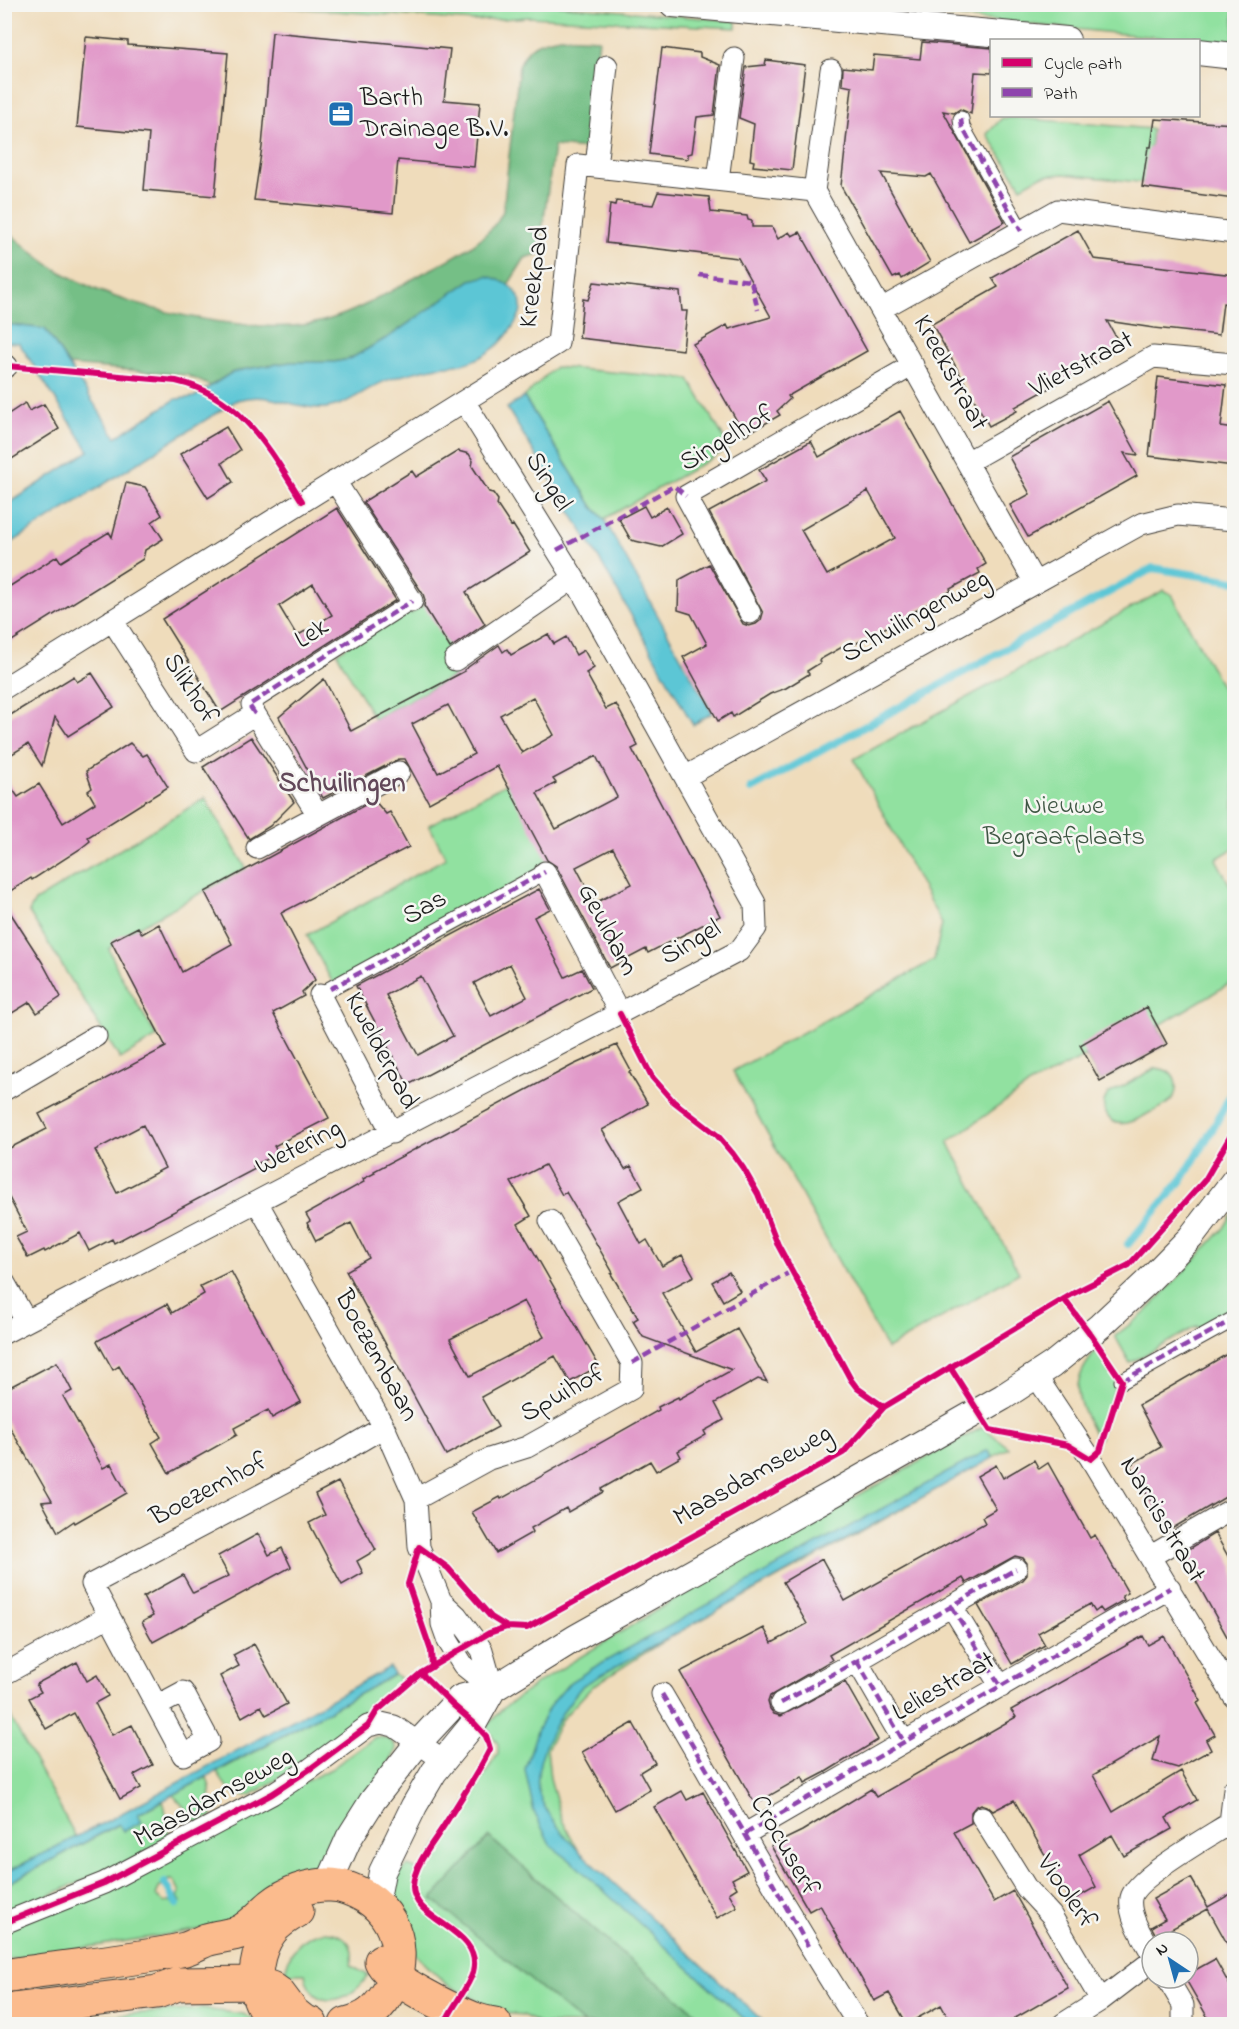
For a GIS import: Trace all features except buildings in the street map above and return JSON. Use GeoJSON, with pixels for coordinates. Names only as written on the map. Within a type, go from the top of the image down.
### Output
{"type":"FeatureCollection","features":[{"type":"Feature","properties":{"kind":"main road"},"geometry":{"type":"LineString","coordinates":[[335,1892],[342,1906],[362,1918],[371,1930],[382,1964],[397,1970],[474,2019],[495,2025]]}},
{"type":"Feature","properties":{"kind":"main road"},"geometry":{"type":"LineString","coordinates":[[261,1931],[270,1932],[293,1912],[335,1892],[376,1904],[393,1928],[399,1948],[397,1970],[390,1990],[383,2000],[370,2014],[346,2025]]}},
{"type":"Feature","properties":{"kind":"main road"},"geometry":{"type":"LineString","coordinates":[[4,1977],[144,1957],[188,1948],[210,1953],[246,1950],[261,1931]]}},
{"type":"Feature","properties":{"kind":"main road"},"geometry":{"type":"LineString","coordinates":[[261,1931],[258,1963],[265,2004]]}},
{"type":"Feature","properties":{"kind":"main road"},"geometry":{"type":"LineString","coordinates":[[397,1970],[407,1969],[479,2008],[500,2025]]}},
{"type":"Feature","properties":{"kind":"main road"},"geometry":{"type":"LineString","coordinates":[[4,2011],[157,1992],[178,1984],[265,2004]]}},
{"type":"Feature","properties":{"kind":"main road"},"geometry":{"type":"LineString","coordinates":[[265,2004],[271,1988],[278,1993],[293,2013],[311,2025]]}},
{"type":"Feature","properties":{"kind":"street"},"geometry":{"type":"LineString","coordinates":[[673,4],[1056,39]]}},
{"type":"Feature","properties":{"kind":"street"},"geometry":{"type":"LineString","coordinates":[[1200,52],[1234,56]]}},
{"type":"Feature","properties":{"kind":"street"},"geometry":{"type":"LineString","coordinates":[[718,180],[734,58]]}},
{"type":"Feature","properties":{"kind":"street"},"geometry":{"type":"LineString","coordinates":[[607,66],[596,167],[814,191],[831,70]]}},
{"type":"Feature","properties":{"kind":"street"},"geometry":{"type":"LineString","coordinates":[[961,119],[962,127],[1021,231]]}},
{"type":"Feature","properties":{"kind":"street","name":"Kreekpad"},"geometry":{"type":"LineString","coordinates":[[464,400],[558,343],[578,165],[596,167]]}},
{"type":"Feature","properties":{"kind":"street","name":"Kreekstraat"},"geometry":{"type":"LineString","coordinates":[[814,191],[1035,583]]}},
{"type":"Feature","properties":{"kind":"street"},"geometry":{"type":"LineString","coordinates":[[881,309],[1058,210],[1234,233]]}},
{"type":"Feature","properties":{"kind":"street","name":"Vlietstraat"},"geometry":{"type":"LineString","coordinates":[[967,462],[1153,357],[1234,363]]}},
{"type":"Feature","properties":{"kind":"street","name":"Singelhof"},"geometry":{"type":"LineString","coordinates":[[750,613],[686,496],[913,365]]}},
{"type":"Feature","properties":{"kind":"street"},"geometry":{"type":"LineString","coordinates":[[4,688],[464,400]]}},
{"type":"Feature","properties":{"kind":"street","name":"Singel"},"geometry":{"type":"LineString","coordinates":[[464,400],[574,578],[755,903],[756,928],[739,951],[620,1014]]}},
{"type":"Feature","properties":{"kind":"street"},"geometry":{"type":"LineString","coordinates":[[335,481],[412,601]]}},
{"type":"Feature","properties":{"kind":"street","name":"Schuilingenweg"},"geometry":{"type":"LineString","coordinates":[[685,777],[1141,524],[1178,515],[1234,520]]}},
{"type":"Feature","properties":{"kind":"street"},"geometry":{"type":"LineString","coordinates":[[455,660],[574,578]]}},
{"type":"Feature","properties":{"kind":"street","name":"Lek"},"geometry":{"type":"LineString","coordinates":[[255,714],[249,705],[412,601]]}},
{"type":"Feature","properties":{"kind":"street","name":"Slikhof"},"geometry":{"type":"LineString","coordinates":[[112,620],[196,751],[255,714],[318,815]]}},
{"type":"Feature","properties":{"kind":"street"},"geometry":{"type":"LineString","coordinates":[[256,848],[399,772]]}},
{"type":"Feature","properties":{"kind":"street","name":"Geuldam"},"geometry":{"type":"LineString","coordinates":[[545,872],[620,1014]]}},
{"type":"Feature","properties":{"kind":"street","name":"Sas"},"geometry":{"type":"LineString","coordinates":[[325,992],[545,872]]}},
{"type":"Feature","properties":{"kind":"street","name":"Kwelderpad"},"geometry":{"type":"LineString","coordinates":[[325,992],[392,1132]]}},
{"type":"Feature","properties":{"kind":"street","name":"Wetering"},"geometry":{"type":"LineString","coordinates":[[4,1333],[620,1014]]}},
{"type":"Feature","properties":{"kind":"street"},"geometry":{"type":"LineString","coordinates":[[4,1090],[96,1036]]}},
{"type":"Feature","properties":{"kind":"street","name":"Maasdamseweg"},"geometry":{"type":"LineString","coordinates":[[335,1892],[364,1842],[373,1800],[418,1743],[460,1698],[493,1689],[577,1637],[840,1490],[1036,1376],[1095,1330],[1148,1282],[1191,1237],[1234,1181]]}},
{"type":"Feature","properties":{"kind":"street","name":"Boezembaan"},"geometry":{"type":"LineString","coordinates":[[257,1202],[384,1427],[416,1499],[419,1546],[441,1601],[457,1616],[482,1650],[493,1689]]}},
{"type":"Feature","properties":{"kind":"street","name":"Spuihof"},"geometry":{"type":"LineString","coordinates":[[416,1499],[489,1459],[527,1447],[631,1389],[632,1363],[550,1221]]}},
{"type":"Feature","properties":{"kind":"street"},"geometry":{"type":"LineString","coordinates":[[4,1282],[26,1321]]}},
{"type":"Feature","properties":{"kind":"street"},"geometry":{"type":"LineString","coordinates":[[1122,1381],[1234,1319]]}},
{"type":"Feature","properties":{"kind":"street","name":"Narcisstraat"},"geometry":{"type":"LineString","coordinates":[[1036,1376],[1091,1459],[1234,1697]]}},
{"type":"Feature","properties":{"kind":"street","name":"Boezemhof"},"geometry":{"type":"LineString","coordinates":[[157,1706],[92,1584],[338,1454],[384,1427]]}},
{"type":"Feature","properties":{"kind":"street"},"geometry":{"type":"LineString","coordinates":[[1150,1556],[1234,1508]]}},
{"type":"Feature","properties":{"kind":"street"},"geometry":{"type":"LineString","coordinates":[[781,1703],[1016,1569]]}},
{"type":"Feature","properties":{"kind":"street","name":"Leliestraat"},"geometry":{"type":"LineString","coordinates":[[745,1834],[1170,1588]]}},
{"type":"Feature","properties":{"kind":"street"},"geometry":{"type":"LineString","coordinates":[[952,1606],[1001,1687]]}},
{"type":"Feature","properties":{"kind":"street"},"geometry":{"type":"LineString","coordinates":[[8,1672],[109,1616]]}},
{"type":"Feature","properties":{"kind":"street"},"geometry":{"type":"LineString","coordinates":[[857,1661],[904,1742]]}},
{"type":"Feature","properties":{"kind":"street","name":"Maasdamseweg"},"geometry":{"type":"LineString","coordinates":[[376,1904],[380,1878],[389,1854],[414,1806],[443,1760],[474,1723],[493,1689]]}},
{"type":"Feature","properties":{"kind":"street","name":"Crocuserf"},"geometry":{"type":"LineString","coordinates":[[662,1694],[745,1834],[808,1947],[858,2025]]}},
{"type":"Feature","properties":{"kind":"street","name":"Maasdamseweg"},"geometry":{"type":"LineString","coordinates":[[4,1923],[104,1883],[263,1798],[310,1769],[368,1726],[381,1723],[394,1726],[443,1760]]}},
{"type":"Feature","properties":{"kind":"street"},"geometry":{"type":"LineString","coordinates":[[1140,1931],[1132,1915],[1131,1897],[1145,1878],[1230,1823],[1234,1789]]}},
{"type":"Feature","properties":{"kind":"street","name":"Vioolerf"},"geometry":{"type":"LineString","coordinates":[[982,1816],[1027,1888],[1051,1915],[1101,2000]]}},
{"type":"Feature","properties":{"kind":"street"},"geometry":{"type":"LineString","coordinates":[[1063,2025],[1101,2000],[1140,1969]]}},
{"type":"Feature","properties":{"kind":"street"},"geometry":{"type":"LineString","coordinates":[[1174,1990],[1183,2005],[1183,2025]]}},
{"type":"Feature","properties":{"kind":"green space"},"geometry":{"type":"Polygon","coordinates":[[[252,5],[553,5],[736,21],[736,28],[529,17],[474,21],[252,5]]]}},
{"type":"Feature","properties":{"kind":"green space"},"geometry":{"type":"Polygon","coordinates":[[[835,5],[1234,5],[1234,45],[1200,42],[1200,39],[1174,39],[835,5]]]}},
{"type":"Feature","properties":{"kind":"green space"},"geometry":{"type":"Polygon","coordinates":[[[560,37],[599,39],[586,149],[554,146],[539,254],[525,258],[508,285],[499,280],[471,280],[390,336],[350,359],[334,362],[291,362],[246,369],[231,373],[210,386],[187,375],[69,365],[45,329],[5,324],[5,230],[45,262],[77,281],[115,297],[153,309],[214,321],[257,326],[299,326],[351,312],[374,301],[466,250],[488,232],[496,222],[503,211],[519,66],[530,48],[546,40],[560,37]]]}},
{"type":"Feature","properties":{"kind":"green space"},"geometry":{"type":"Polygon","coordinates":[[[1002,118],[1152,129],[1147,183],[1064,174],[1041,176],[1021,187],[987,134],[1002,118]]]}},
{"type":"Feature","properties":{"kind":"green space"},"geometry":{"type":"Polygon","coordinates":[[[555,367],[689,379],[730,448],[604,519],[593,507],[524,397],[555,367]]]}},
{"type":"Feature","properties":{"kind":"green space","name":"Nieuwe Begraafplaats"},"geometry":{"type":"Polygon","coordinates":[[[1164,590],[1172,595],[1234,710],[1234,848],[1216,859],[1234,893],[1234,981],[1158,1026],[1167,1044],[1100,1081],[1086,1056],[1029,1085],[948,1142],[1019,1273],[887,1349],[733,1071],[934,960],[942,924],[854,759],[1164,590]]]}},
{"type":"Feature","properties":{"kind":"green space"},"geometry":{"type":"Polygon","coordinates":[[[426,603],[466,670],[374,719],[337,653],[406,607],[411,614],[426,603]]]}},
{"type":"Feature","properties":{"kind":"green space"},"geometry":{"type":"Polygon","coordinates":[[[513,780],[559,870],[336,989],[307,935],[446,858],[429,825],[513,780]]]}},
{"type":"Feature","properties":{"kind":"green space"},"geometry":{"type":"Polygon","coordinates":[[[205,798],[246,868],[120,937],[109,949],[119,973],[157,1037],[120,1059],[29,912],[35,901],[205,798]]]}},
{"type":"Feature","properties":{"kind":"green space"},"geometry":{"type":"Polygon","coordinates":[[[1156,1068],[1167,1071],[1175,1080],[1176,1092],[1171,1101],[1131,1122],[1113,1122],[1105,1111],[1104,1104],[1108,1094],[1156,1068]]]}},
{"type":"Feature","properties":{"kind":"green space"},"geometry":{"type":"Polygon","coordinates":[[[1234,1211],[1234,1312],[1201,1332],[1197,1326],[1130,1363],[1115,1336],[1146,1312],[1224,1228],[1234,1211]]]}},
{"type":"Feature","properties":{"kind":"green space"},"geometry":{"type":"Polygon","coordinates":[[[1097,1350],[1117,1382],[1099,1439],[1096,1438],[1084,1413],[1078,1393],[1081,1373],[1097,1350]]]}},
{"type":"Feature","properties":{"kind":"green space"},"geometry":{"type":"Polygon","coordinates":[[[983,1427],[1009,1448],[670,1637],[593,1686],[561,1720],[547,1749],[550,1778],[561,1818],[580,1853],[764,2024],[710,2024],[617,1950],[489,1837],[433,1899],[584,2024],[539,2024],[523,2015],[502,2013],[446,1984],[411,1950],[396,1912],[393,1878],[408,1866],[421,1871],[498,1754],[498,1744],[486,1727],[501,1710],[539,1682],[734,1563],[983,1427]]]}},
{"type":"Feature","properties":{"kind":"green space"},"geometry":{"type":"Polygon","coordinates":[[[394,1675],[403,1680],[314,1758],[251,1795],[234,1793],[217,1772],[394,1675]]]}},
{"type":"Feature","properties":{"kind":"green space"},"geometry":{"type":"Polygon","coordinates":[[[4,1705],[76,1837],[5,1873],[4,1873],[4,1705]]]}},
{"type":"Feature","properties":{"kind":"green space"},"geometry":{"type":"Polygon","coordinates":[[[375,1737],[388,1739],[397,1749],[359,1817],[336,1850],[323,1864],[309,1876],[229,1925],[5,1960],[5,1930],[331,1769],[375,1737]],[[172,1879],[159,1887],[156,1896],[165,1903],[171,1901],[174,1905],[181,1902],[178,1897],[180,1892],[172,1879]]]}},
{"type":"Feature","properties":{"kind":"green space"},"geometry":{"type":"Polygon","coordinates":[[[207,1777],[212,1816],[198,1823],[173,1795],[207,1777]]]}},
{"type":"Feature","properties":{"kind":"green space"},"geometry":{"type":"Polygon","coordinates":[[[163,1801],[171,1839],[125,1863],[5,1914],[5,1885],[163,1801]]]}},
{"type":"Feature","properties":{"kind":"green space"},"geometry":{"type":"Polygon","coordinates":[[[489,1837],[617,1950],[710,2024],[584,2024],[432,1899],[489,1837]]]}},
{"type":"Feature","properties":{"kind":"green space"},"geometry":{"type":"Polygon","coordinates":[[[323,1932],[343,1937],[352,1951],[351,1966],[368,1975],[353,1992],[333,2000],[315,1995],[309,1987],[305,1974],[285,1974],[289,1958],[297,1946],[308,1937],[323,1932]]]}},
{"type":"Feature","properties":{"kind":"green space"},"geometry":{"type":"Polygon","coordinates":[[[202,2009],[243,2014],[263,2024],[20,2024],[54,2019],[202,2009]]]}},
{"type":"Feature","properties":{"kind":"water"},"geometry":{"type":"Polygon","coordinates":[[[487,276],[510,286],[518,296],[521,308],[518,318],[507,335],[481,357],[465,363],[391,379],[344,403],[327,408],[307,407],[259,397],[237,400],[5,547],[5,506],[89,451],[19,343],[5,342],[5,324],[45,329],[116,437],[176,399],[194,397],[231,373],[291,362],[334,362],[350,359],[390,336],[471,280],[487,276]]]}},
{"type":"Feature","properties":{"kind":"water"},"geometry":{"type":"Polygon","coordinates":[[[524,397],[593,507],[604,519],[712,713],[693,725],[601,562],[507,408],[524,397]]]}},
{"type":"Feature","properties":{"kind":"water"},"geometry":{"type":"Polygon","coordinates":[[[988,1450],[993,1458],[583,1685],[558,1720],[545,1747],[540,1761],[538,1789],[554,1821],[578,1850],[766,2024],[750,2024],[571,1861],[551,1846],[534,1812],[525,1769],[537,1731],[549,1707],[570,1682],[988,1450]]]}},
{"type":"Feature","properties":{"kind":"water"},"geometry":{"type":"Polygon","coordinates":[[[390,1667],[394,1675],[138,1814],[142,1822],[124,1831],[119,1824],[5,1885],[5,1873],[111,1819],[390,1667]]]}},
{"type":"Feature","properties":{"kind":"waterway"},"geometry":{"type":"LineString","coordinates":[[751,789],[1153,568],[1234,581]]}},
{"type":"Feature","properties":{"kind":"waterway"},"geometry":{"type":"LineString","coordinates":[[1128,1244],[1183,1178],[1234,1088]]}},
{"type":"Feature","properties":{"kind":"waterway"},"geometry":{"type":"LineString","coordinates":[[165,1883],[177,1904]]}},
{"type":"Feature","properties":{"kind":"marked path"},"geometry":{"type":"LineString","coordinates":[[961,119],[962,127],[1021,231]]}},
{"type":"Feature","properties":{"kind":"marked path"},"geometry":{"type":"LineString","coordinates":[[699,275],[751,281],[758,310]]}},
{"type":"Feature","properties":{"kind":"marked path"},"geometry":{"type":"LineString","coordinates":[[557,550],[674,486],[686,496]]}},
{"type":"Feature","properties":{"kind":"marked path"},"geometry":{"type":"LineString","coordinates":[[255,714],[249,705],[412,601]]}},
{"type":"Feature","properties":{"kind":"marked path"},"geometry":{"type":"LineString","coordinates":[[330,989],[545,872]]}},
{"type":"Feature","properties":{"kind":"marked path"},"geometry":{"type":"LineString","coordinates":[[632,1363],[792,1271]]}},
{"type":"Feature","properties":{"kind":"marked path"},"geometry":{"type":"LineString","coordinates":[[1122,1381],[1234,1319]]}},
{"type":"Feature","properties":{"kind":"marked path"},"geometry":{"type":"LineString","coordinates":[[781,1703],[1016,1569]]}},
{"type":"Feature","properties":{"kind":"marked path"},"geometry":{"type":"LineString","coordinates":[[745,1834],[1170,1588]]}},
{"type":"Feature","properties":{"kind":"marked path"},"geometry":{"type":"LineString","coordinates":[[952,1607],[1001,1687]]}},
{"type":"Feature","properties":{"kind":"marked path"},"geometry":{"type":"LineString","coordinates":[[857,1661],[904,1742]]}},
{"type":"Feature","properties":{"kind":"marked path"},"geometry":{"type":"LineString","coordinates":[[662,1694],[808,1946]]}},
{"type":"Feature","properties":{"kind":"cycle path"},"geometry":{"type":"LineString","coordinates":[[7,366],[176,381],[199,388],[219,399],[251,427],[278,462],[302,501]]}},
{"type":"Feature","properties":{"kind":"cycle path"},"geometry":{"type":"LineString","coordinates":[[620,1014],[652,1077],[673,1101],[717,1135],[743,1168],[758,1194],[778,1245],[851,1380],[857,1388],[884,1407]]}},
{"type":"Feature","properties":{"kind":"cycle path"},"geometry":{"type":"LineString","coordinates":[[4,1923],[104,1883],[272,1794],[368,1726],[377,1711],[421,1673],[489,1633],[507,1627],[527,1628],[843,1453],[884,1407],[1074,1293],[1129,1265],[1205,1180],[1234,1130]]}},
{"type":"Feature","properties":{"kind":"cycle path"},"geometry":{"type":"LineString","coordinates":[[950,1367],[990,1430],[1068,1445],[1091,1459],[1100,1451],[1122,1381],[1064,1299]]}},
{"type":"Feature","properties":{"kind":"cycle path"},"geometry":{"type":"LineString","coordinates":[[432,1667],[431,1651],[408,1584],[419,1547],[448,1568],[491,1617],[507,1627]]}},
{"type":"Feature","properties":{"kind":"cycle path"},"geometry":{"type":"LineString","coordinates":[[421,1673],[486,1736],[490,1749],[425,1854],[414,1878],[416,1898],[424,1909],[459,1935],[468,1945],[474,1957],[473,1972],[465,1989],[448,2017],[434,2024]]}},
{"type":"Feature","properties":{"kind":"place","name":"Barth Drainage B.V."},"geometry":{"type":"Point","coordinates":[341,114]}},
{"type":"Feature","properties":{"kind":"district","name":"Schuilingen"},"geometry":{"type":"Point","coordinates":[342,784]}}]}
